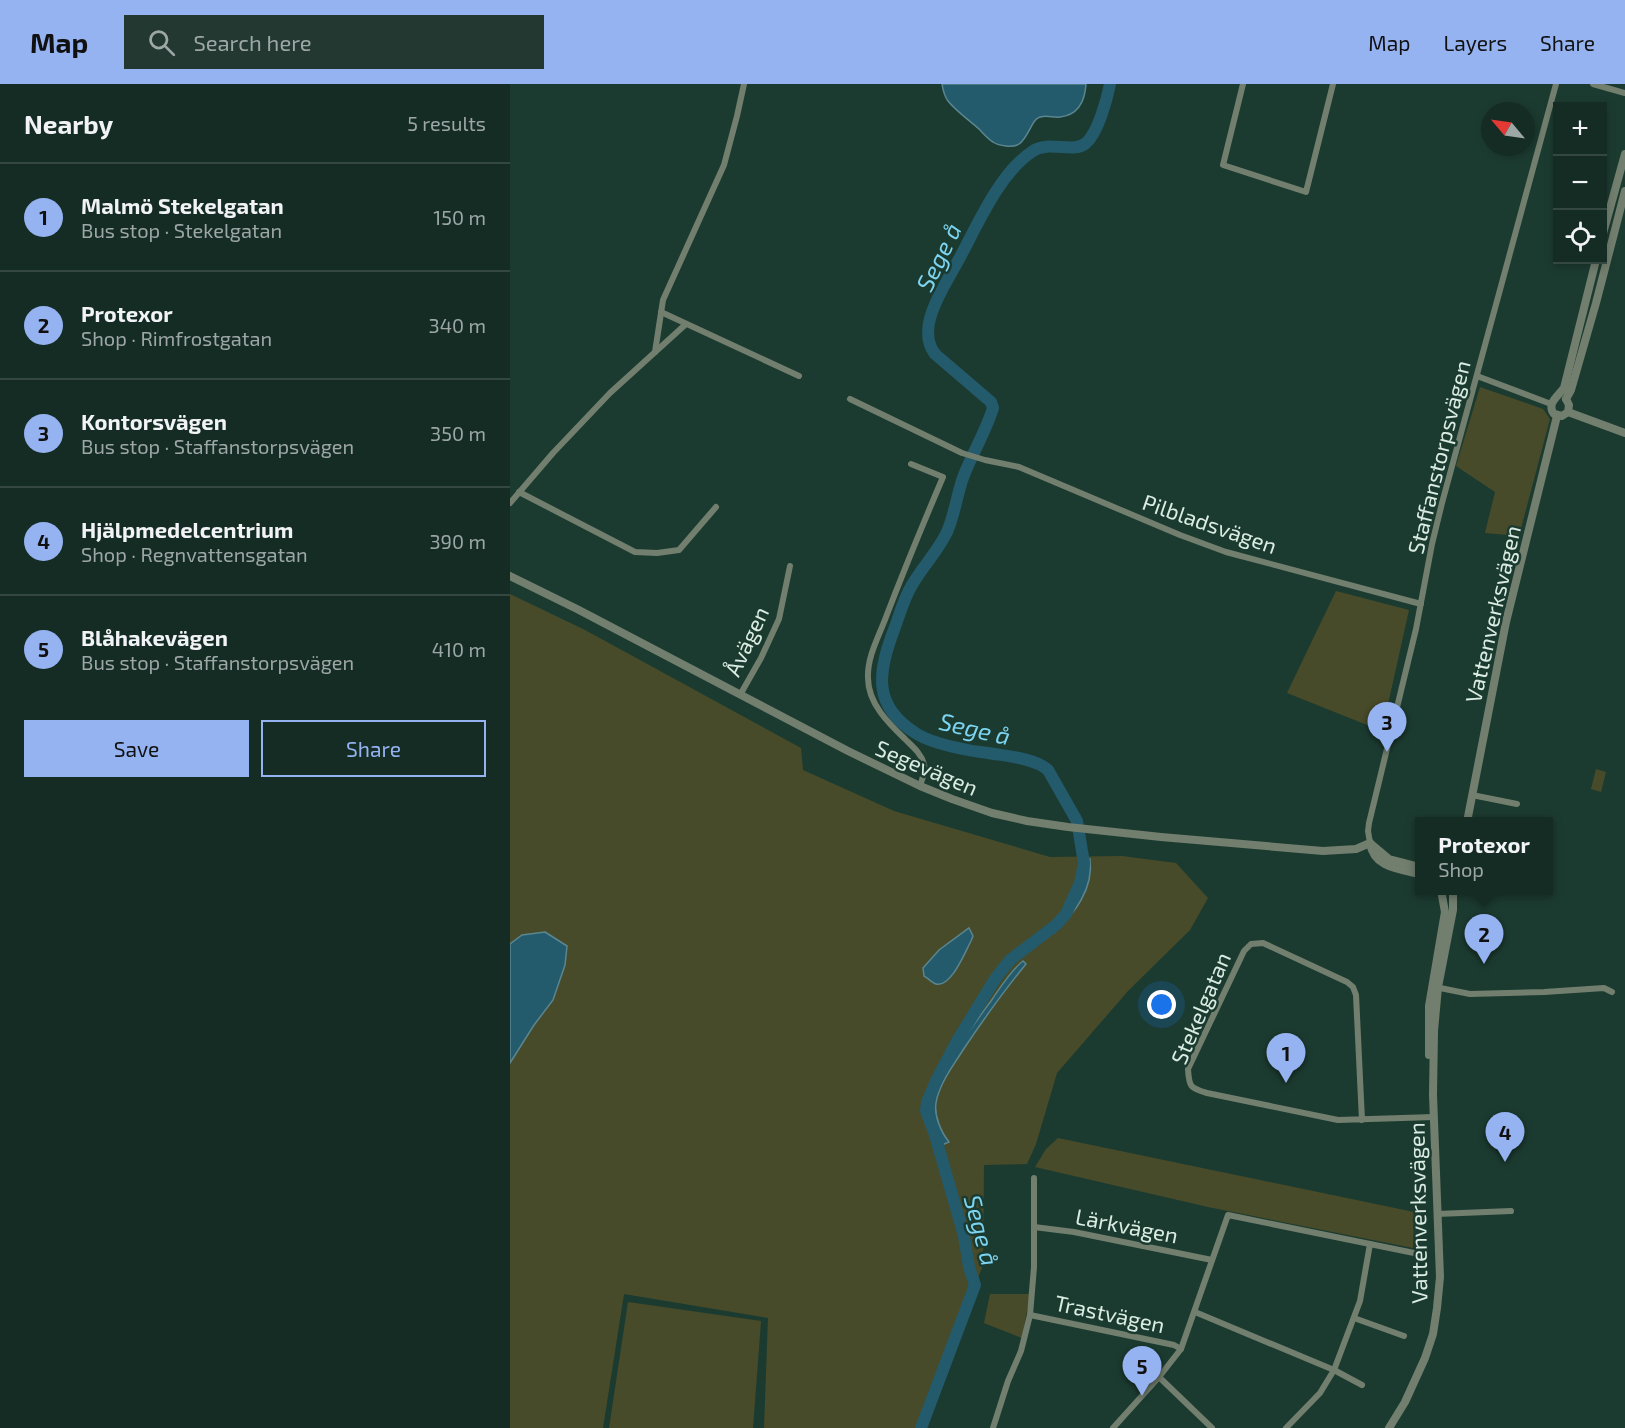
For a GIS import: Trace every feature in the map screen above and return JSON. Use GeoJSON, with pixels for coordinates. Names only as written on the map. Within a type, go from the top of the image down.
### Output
{"type":"FeatureCollection","features":[{"type":"Feature","properties":{"kind":"street"},"geometry":{"type":"LineString","coordinates":[[655,352],[661,312],[668,287],[724,165],[738,116],[744,84]]}},
{"type":"Feature","properties":{"kind":"street"},"geometry":{"type":"LineString","coordinates":[[1243,84],[1223,165],[1306,192],[1333,84]]}},
{"type":"Feature","properties":{"kind":"street","name":"Staffanstorpsvägen"},"geometry":{"type":"LineString","coordinates":[[1370,843],[1369,823],[1421,604],[1442,503],[1556,84]]}},
{"type":"Feature","properties":{"kind":"street"},"geometry":{"type":"LineString","coordinates":[[1593,84],[1625,93]]}},
{"type":"Feature","properties":{"kind":"street"},"geometry":{"type":"LineString","coordinates":[[1607,219],[1625,154]]}},
{"type":"Feature","properties":{"kind":"street"},"geometry":{"type":"LineString","coordinates":[[1566,399],[1571,390],[1596,303],[1625,191]]}},
{"type":"Feature","properties":{"kind":"street"},"geometry":{"type":"LineString","coordinates":[[1566,399],[1569,405],[1568,412],[1557,416],[1552,412],[1554,401],[1564,388],[1595,264]]}},
{"type":"Feature","properties":{"kind":"street"},"geometry":{"type":"LineString","coordinates":[[661,312],[800,376]]}},
{"type":"Feature","properties":{"kind":"street"},"geometry":{"type":"LineString","coordinates":[[510,503],[553,453],[610,393],[686,324]]}},
{"type":"Feature","properties":{"kind":"street"},"geometry":{"type":"LineString","coordinates":[[1477,376],[1554,401],[1566,399]]}},
{"type":"Feature","properties":{"kind":"street","name":"Pilbladsvägen"},"geometry":{"type":"LineString","coordinates":[[850,399],[962,453],[1019,467],[1226,552],[1421,604]]}},
{"type":"Feature","properties":{"kind":"street"},"geometry":{"type":"LineString","coordinates":[[1568,412],[1625,433]]}},
{"type":"Feature","properties":{"kind":"street","name":"Vattenverksvägen"},"geometry":{"type":"LineString","coordinates":[[1468,817],[1506,622],[1557,416]]}},
{"type":"Feature","properties":{"kind":"street"},"geometry":{"type":"LineString","coordinates":[[911,464],[942,477],[873,653],[867,676],[870,692],[877,708],[921,758],[924,769],[920,786]]}},
{"type":"Feature","properties":{"kind":"street"},"geometry":{"type":"LineString","coordinates":[[519,492],[635,552],[657,553],[679,550],[716,507]]}},
{"type":"Feature","properties":{"kind":"street","name":"Åvägen"},"geometry":{"type":"LineString","coordinates":[[740,694],[761,658],[779,619],[790,566]]}},
{"type":"Feature","properties":{"kind":"street","name":"Segevägen"},"geometry":{"type":"LineString","coordinates":[[510,576],[837,746],[920,786],[992,813],[1068,827],[1323,851],[1356,849],[1370,843]]}},
{"type":"Feature","properties":{"kind":"street"},"geometry":{"type":"LineString","coordinates":[[1472,795],[1517,804]]}},
{"type":"Feature","properties":{"kind":"street"},"geometry":{"type":"LineString","coordinates":[[1370,843],[1389,859],[1415,866]]}},
{"type":"Feature","properties":{"kind":"street"},"geometry":{"type":"LineString","coordinates":[[1370,843],[1371,851],[1384,864],[1415,873]]}},
{"type":"Feature","properties":{"kind":"street","name":"Vattenverksvägen"},"geometry":{"type":"LineString","coordinates":[[1389,1428],[1416,1380],[1432,1334],[1437,1308],[1440,1277],[1433,1095],[1435,987],[1445,912],[1442,895]]}},
{"type":"Feature","properties":{"kind":"street","name":"Vattenverksvägen"},"geometry":{"type":"LineString","coordinates":[[1435,987],[1452,916],[1453,895]]}},
{"type":"Feature","properties":{"kind":"street","name":"Stekelgatan"},"geometry":{"type":"LineString","coordinates":[[1362,1120],[1356,995],[1353,987],[1347,982],[1263,943],[1251,944],[1244,951],[1188,1070],[1188,1083],[1194,1089],[1207,1094],[1338,1120],[1362,1120],[1434,1117]]}},
{"type":"Feature","properties":{"kind":"street"},"geometry":{"type":"LineString","coordinates":[[1435,987],[1470,994],[1604,988],[1612,992]]}},
{"type":"Feature","properties":{"kind":"street"},"geometry":{"type":"LineString","coordinates":[[993,1428],[1008,1381],[1021,1351],[1030,1315],[1034,1267],[1034,1178]]}},
{"type":"Feature","properties":{"kind":"street"},"geometry":{"type":"LineString","coordinates":[[1437,1214],[1511,1211]]}},
{"type":"Feature","properties":{"kind":"street"},"geometry":{"type":"LineString","coordinates":[[1113,1428],[1181,1349],[1228,1215],[1419,1254]]}},
{"type":"Feature","properties":{"kind":"street","name":"Lärkvägen"},"geometry":{"type":"LineString","coordinates":[[1034,1227],[1074,1232],[1212,1260]]}},
{"type":"Feature","properties":{"kind":"street"},"geometry":{"type":"LineString","coordinates":[[1286,1428],[1320,1393],[1334,1370],[1360,1300],[1370,1244]]}},
{"type":"Feature","properties":{"kind":"street"},"geometry":{"type":"LineString","coordinates":[[1195,1312],[1334,1370],[1362,1385]]}},
{"type":"Feature","properties":{"kind":"street","name":"Trastvägen"},"geometry":{"type":"LineString","coordinates":[[1030,1315],[1174,1345],[1181,1349]]}},
{"type":"Feature","properties":{"kind":"street"},"geometry":{"type":"LineString","coordinates":[[1354,1318],[1404,1336]]}},
{"type":"Feature","properties":{"kind":"street"},"geometry":{"type":"LineString","coordinates":[[1159,1377],[1212,1428]]}},
{"type":"Feature","properties":{"kind":"green space"},"geometry":{"type":"Polygon","coordinates":[[[1480,387],[1543,409],[1550,419],[1519,536],[1485,533],[1495,492],[1456,466],[1480,387]]]}},
{"type":"Feature","properties":{"kind":"green space"},"geometry":{"type":"Polygon","coordinates":[[[1336,591],[1409,610],[1382,731],[1287,693],[1336,591]]]}},
{"type":"Feature","properties":{"kind":"green space"},"geometry":{"type":"Polygon","coordinates":[[[510,594],[585,630],[801,748],[803,770],[894,811],[1050,857],[1122,856],[1176,863],[1208,898],[1190,930],[1128,991],[1057,1073],[1036,1144],[1027,1164],[984,1165],[983,1265],[921,1428],[764,1428],[768,1318],[624,1294],[603,1428],[510,1428],[510,594]]]}},
{"type":"Feature","properties":{"kind":"green space"},"geometry":{"type":"Polygon","coordinates":[[[1596,769],[1606,772],[1601,792],[1591,789],[1596,769]]]}},
{"type":"Feature","properties":{"kind":"green space"},"geometry":{"type":"Polygon","coordinates":[[[1058,1138],[1414,1212],[1413,1248],[1208,1207],[1035,1167],[1046,1149],[1058,1138]]]}},
{"type":"Feature","properties":{"kind":"green space"},"geometry":{"type":"Polygon","coordinates":[[[990,1294],[1030,1294],[1022,1338],[984,1323],[990,1294]]]}},
{"type":"Feature","properties":{"kind":"green space"},"geometry":{"type":"Polygon","coordinates":[[[628,1302],[761,1321],[753,1428],[609,1428],[628,1302]]]}},
{"type":"Feature","properties":{"kind":"water"},"geometry":{"type":"Polygon","coordinates":[[[942,84],[1086,84],[1084,96],[1076,110],[1067,116],[1043,116],[1036,119],[1022,141],[1010,146],[999,145],[991,141],[955,109],[948,101],[942,84]]]}},
{"type":"Feature","properties":{"kind":"water"},"geometry":{"type":"Polygon","coordinates":[[[1087,858],[1090,859],[1090,870],[1086,891],[1069,918],[1054,933],[1052,930],[1073,907],[1082,889],[1087,858]]]}},
{"type":"Feature","properties":{"kind":"water"},"geometry":{"type":"Polygon","coordinates":[[[969,928],[973,936],[947,981],[936,984],[924,976],[923,968],[939,950],[969,928]]]}},
{"type":"Feature","properties":{"kind":"water"},"geometry":{"type":"Polygon","coordinates":[[[545,932],[567,946],[565,965],[553,1000],[510,1063],[510,944],[522,935],[545,932]]]}},
{"type":"Feature","properties":{"kind":"water"},"geometry":{"type":"Polygon","coordinates":[[[1023,961],[1026,964],[978,1028],[943,1082],[936,1103],[936,1113],[941,1129],[949,1142],[942,1145],[930,1114],[937,1084],[964,1038],[1006,980],[1023,961]]]}},
{"type":"Feature","properties":{"kind":"waterway","name":"Sege å"},"geometry":{"type":"LineString","coordinates":[[921,1428],[975,1285],[969,1267],[964,1236],[926,1111],[927,1102],[957,1041],[995,979],[1010,960],[1056,925],[1066,914],[1080,883],[1084,863],[1077,821],[1048,770],[1028,760],[961,749],[924,738],[902,723],[892,712],[885,699],[882,673],[889,643],[902,606],[912,585],[947,532],[964,475],[993,408],[991,402],[935,354],[929,343],[928,327],[941,291],[999,186],[1021,161],[1039,148],[1075,147],[1086,143],[1098,124],[1110,84]]}},
{"type":"Feature","properties":{"kind":"place","name":"Kontorsvägen"},"geometry":{"type":"Point","coordinates":[1387,752]}},
{"type":"Feature","properties":{"kind":"place","name":"Protexor"},"geometry":{"type":"Point","coordinates":[1484,964]}},
{"type":"Feature","properties":{"kind":"place","name":"Malmö Stekelgatan"},"geometry":{"type":"Point","coordinates":[1286,1083]}},
{"type":"Feature","properties":{"kind":"place","name":"Hjälpmedelcentrium"},"geometry":{"type":"Point","coordinates":[1505,1162]}},
{"type":"Feature","properties":{"kind":"place","name":"Blåhakevägen"},"geometry":{"type":"Point","coordinates":[1142,1396]}}]}
